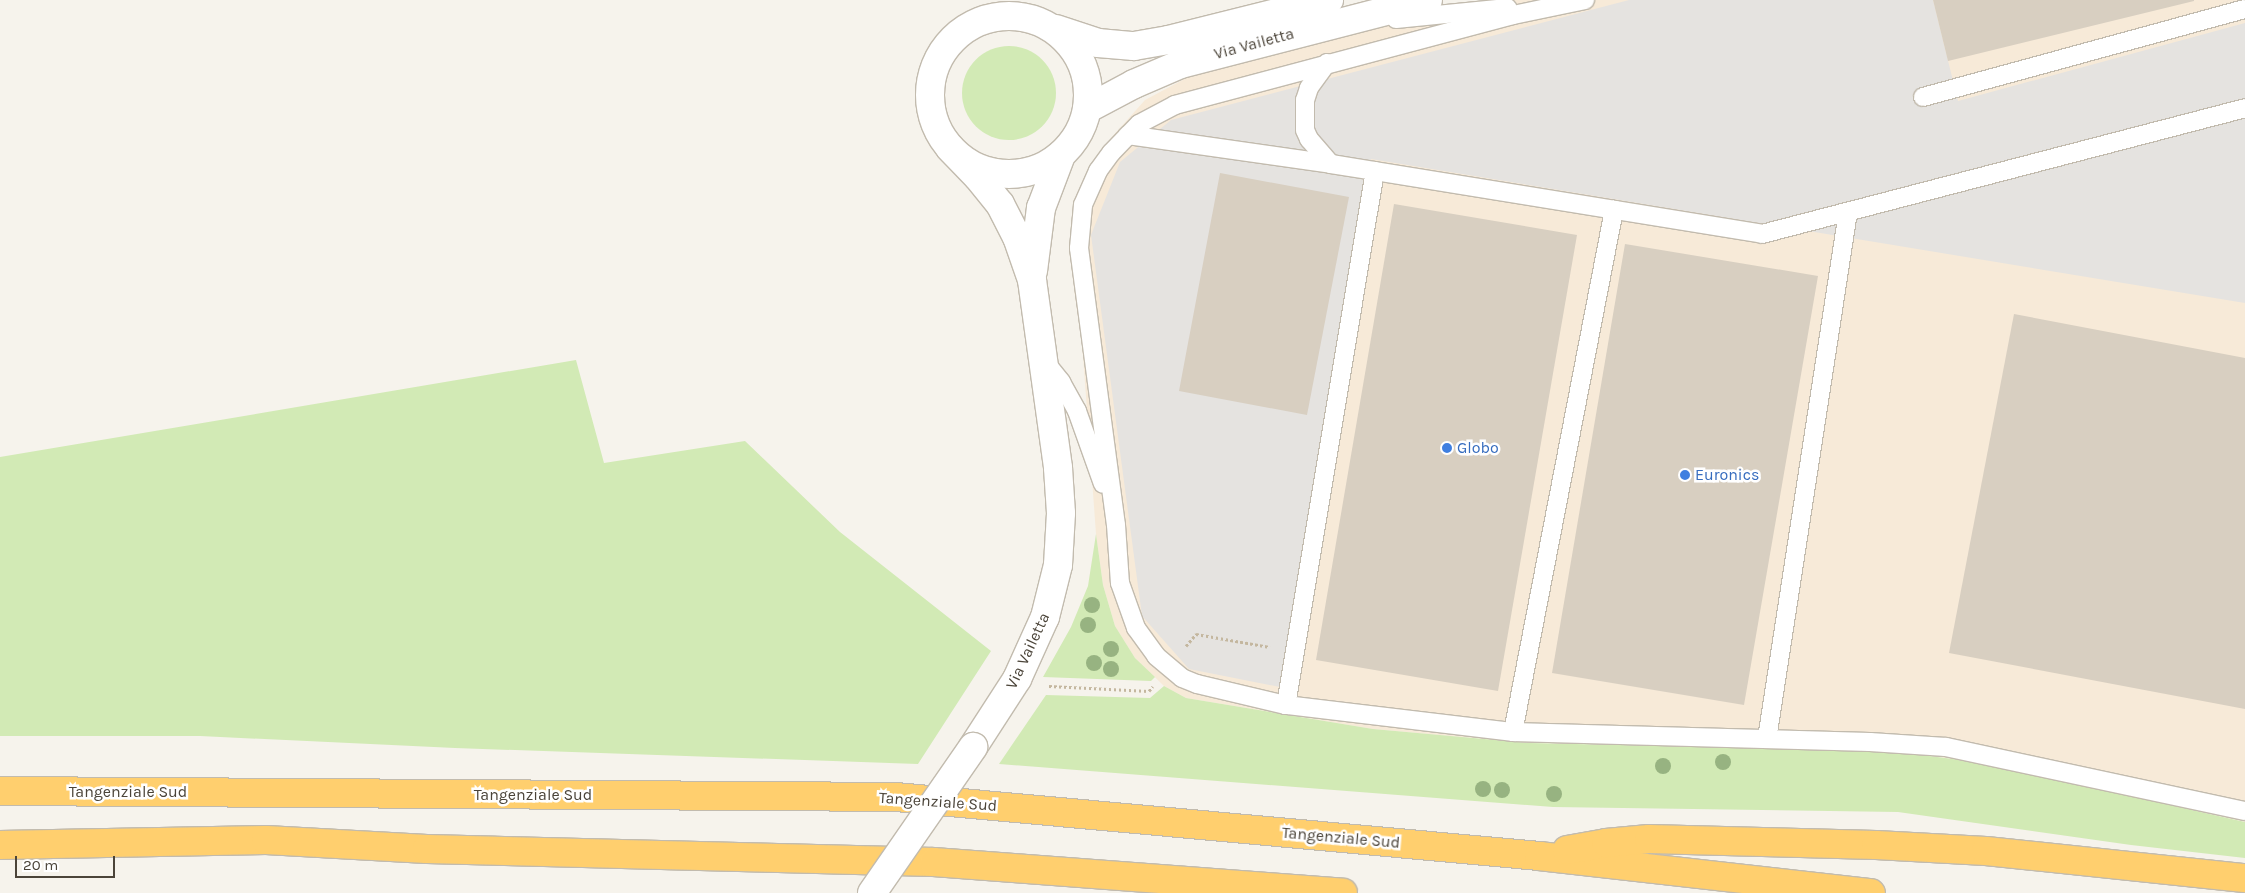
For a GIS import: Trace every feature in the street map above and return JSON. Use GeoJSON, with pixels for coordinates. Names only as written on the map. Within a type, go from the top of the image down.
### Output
{"type":"FeatureCollection","features":[{"type":"Feature","properties":{"kind":"highway","name":"Tangenziale Sud"},"geometry":{"type":"LineString","coordinates":[[0,791],[896,797],[1539,856],[1871,893]]}},
{"type":"Feature","properties":{"kind":"highway"},"geometry":{"type":"LineString","coordinates":[[1539,856],[1606,843],[1649,839],[1867,845],[1986,851],[2245,878]]}},
{"type":"Feature","properties":{"kind":"highway"},"geometry":{"type":"LineString","coordinates":[[0,845],[266,840],[427,849],[924,862],[1343,893]]}},
{"type":"Feature","properties":{"kind":"street","name":"Via Vailetta"},"geometry":{"type":"LineString","coordinates":[[1046,25],[1098,43],[1134,46],[1168,40],[1329,0]]}},
{"type":"Feature","properties":{"kind":"street","name":"Via Vailetta"},"geometry":{"type":"LineString","coordinates":[[1087,109],[1134,84],[1181,64],[1428,0]]}},
{"type":"Feature","properties":{"kind":"street"},"geometry":{"type":"LineString","coordinates":[[1020,16],[1046,25],[1066,40],[1081,60],[1088,84],[1087,109],[1078,134],[1061,155],[1040,168],[1016,174],[991,173],[969,164],[950,148],[935,125],[930,98],[934,70],[947,46],[967,28],[993,17],[1020,16]]}},
{"type":"Feature","properties":{"kind":"street","name":"Via Vailetta"},"geometry":{"type":"LineString","coordinates":[[872,893],[973,747],[1025,664],[1046,618],[1055,583],[1061,513],[1058,468],[1041,358],[1032,280],[1017,236],[1000,204],[978,177],[950,148]]}},
{"type":"Feature","properties":{"kind":"street","name":"Via Vailetta"},"geometry":{"type":"LineString","coordinates":[[1032,280],[1041,208],[1061,155]]}},
{"type":"Feature","properties":{"kind":"lane"},"geometry":{"type":"LineString","coordinates":[[1323,26],[1584,0]]}},
{"type":"Feature","properties":{"kind":"lane"},"geometry":{"type":"LineString","coordinates":[[1584,0],[1513,15],[1175,105],[1151,116],[1128,135],[1098,171],[1089,187],[1080,221],[1079,248],[1124,597],[1136,628],[1156,656],[1182,678],[1197,684],[1286,706],[1513,732],[1766,739],[1946,747],[2245,811]]}},
{"type":"Feature","properties":{"kind":"lane"},"geometry":{"type":"LineString","coordinates":[[1923,97],[2245,9]]}},
{"type":"Feature","properties":{"kind":"lane"},"geometry":{"type":"LineString","coordinates":[[1327,63],[1309,88],[1303,113],[1305,130],[1309,139],[1331,164]]}},
{"type":"Feature","properties":{"kind":"lane"},"geometry":{"type":"LineString","coordinates":[[1128,135],[1376,171],[1762,234],[2245,108]]}},
{"type":"Feature","properties":{"kind":"lane"},"geometry":{"type":"LineString","coordinates":[[1286,706],[1376,171]]}},
{"type":"Feature","properties":{"kind":"lane"},"geometry":{"type":"LineString","coordinates":[[1513,732],[1614,210]]}},
{"type":"Feature","properties":{"kind":"lane"},"geometry":{"type":"LineString","coordinates":[[1766,739],[1848,212]]}},
{"type":"Feature","properties":{"kind":"lane"},"geometry":{"type":"LineString","coordinates":[[1041,358],[1060,382],[1077,411],[1116,525]]}},
{"type":"Feature","properties":{"kind":"shaded area"},"geometry":{"type":"Polygon","coordinates":[[[1483,0],[2245,0],[2245,822],[2050,778],[1953,759],[1890,751],[1530,743],[1373,729],[1186,698],[1164,686],[1135,658],[1115,626],[1103,585],[1096,534],[1082,342],[1074,289],[1073,227],[1090,172],[1111,138],[1145,100],[1194,74],[1251,61],[1483,0]]]}},
{"type":"Feature","properties":{"kind":"shaded area"},"geometry":{"type":"Polygon","coordinates":[[[1629,0],[1933,0],[1958,101],[2245,23],[2245,303],[1371,159],[1280,687],[1189,669],[1142,616],[1091,235],[1120,162],[1171,120],[1629,0]]]}},
{"type":"Feature","properties":{"kind":"green space"},"geometry":{"type":"Polygon","coordinates":[[[1009,46],[1027,50],[1042,60],[1052,75],[1056,93],[1052,111],[1042,126],[1027,136],[1009,140],[991,136],[976,126],[966,111],[962,93],[966,75],[976,60],[991,50],[1009,46]]]}},
{"type":"Feature","properties":{"kind":"green space"},"geometry":{"type":"Polygon","coordinates":[[[576,360],[604,463],[745,441],[840,532],[991,651],[918,764],[455,748],[200,736],[0,736],[0,457],[576,360]]]}},
{"type":"Feature","properties":{"kind":"green space"},"geometry":{"type":"Polygon","coordinates":[[[1096,534],[1103,585],[1115,626],[1135,658],[1155,677],[1151,681],[1043,677],[1071,627],[1088,586],[1096,534]]]}},
{"type":"Feature","properties":{"kind":"green space"},"geometry":{"type":"Polygon","coordinates":[[[1164,686],[1186,698],[1373,729],[1530,743],[1890,751],[1953,759],[2050,778],[2245,822],[2245,858],[2131,845],[1898,812],[1553,807],[999,764],[1046,695],[1150,698],[1164,686]]]}},
{"type":"Feature","properties":{"kind":"building"},"geometry":{"type":"Polygon","coordinates":[[[1933,0],[2194,0],[2194,1],[1948,61],[1933,0]]]}},
{"type":"Feature","properties":{"kind":"building"},"geometry":{"type":"Polygon","coordinates":[[[1220,173],[1349,197],[1307,415],[1179,391],[1220,173]]]}},
{"type":"Feature","properties":{"kind":"building"},"geometry":{"type":"Polygon","coordinates":[[[1394,204],[1577,235],[1498,691],[1316,660],[1394,204]]]}},
{"type":"Feature","properties":{"kind":"building"},"geometry":{"type":"Polygon","coordinates":[[[1625,244],[1818,276],[1744,705],[1552,673],[1625,244]]]}},
{"type":"Feature","properties":{"kind":"building"},"geometry":{"type":"Polygon","coordinates":[[[2014,314],[2245,358],[2245,709],[1949,653],[2014,314]]]}},
{"type":"Feature","properties":{"kind":"place","name":"Globo"},"geometry":{"type":"Point","coordinates":[1447,448]}},
{"type":"Feature","properties":{"kind":"place","name":"Euronics"},"geometry":{"type":"Point","coordinates":[1685,475]}}]}
